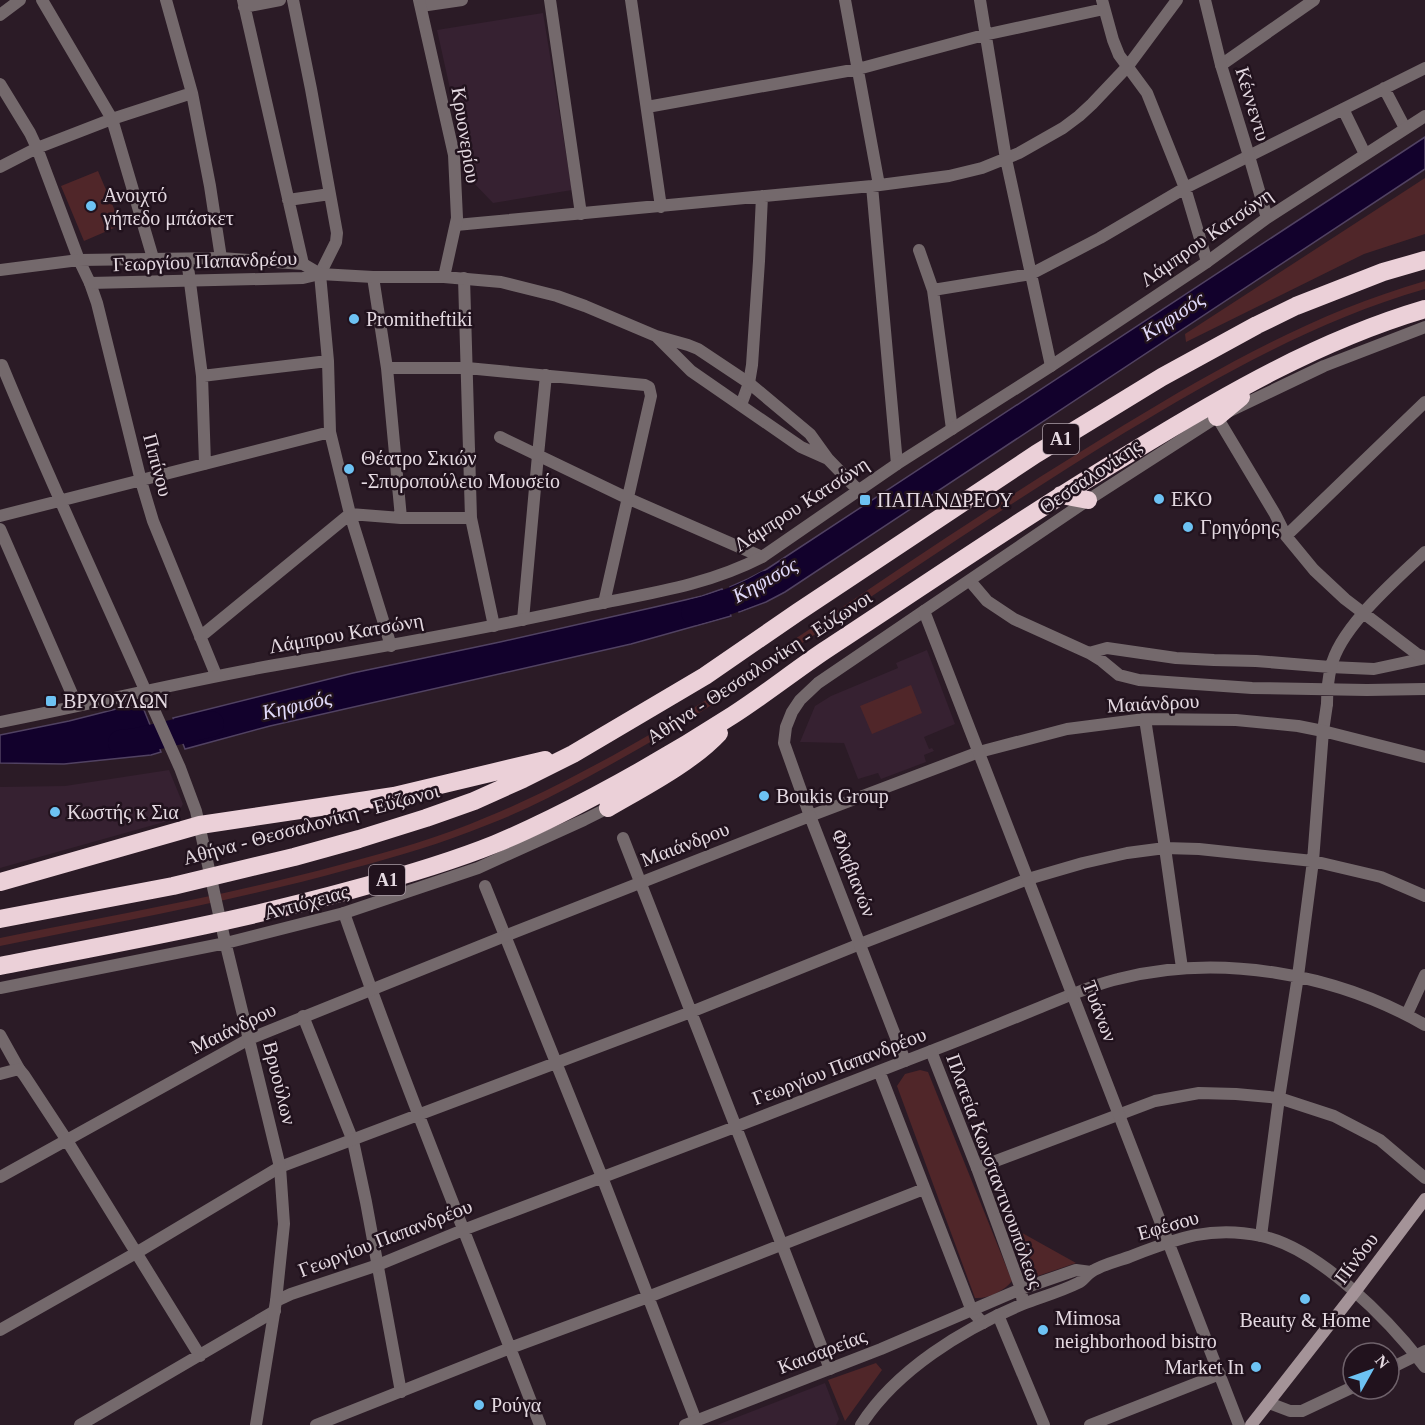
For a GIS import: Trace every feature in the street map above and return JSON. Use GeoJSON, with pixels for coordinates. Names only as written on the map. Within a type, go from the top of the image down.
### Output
{"type":"FeatureCollection","features":[{"type":"Feature","properties":{"kind":"highway","name":"Αθήνα - Θεσσαλονίκη - Εύζωνοι"},"geometry":{"type":"LineString","coordinates":[[0,919],[173,886],[359,839],[474,801],[523,779],[573,754],[705,676],[1036,454],[1162,377],[1296,306],[1383,272],[1425,260]]}},
{"type":"Feature","properties":{"kind":"highway","name":"Αθήνα - Θεσσαλονίκη - Εύζωνοι"},"geometry":{"type":"LineString","coordinates":[[0,966],[203,926],[305,903],[440,864],[494,844],[545,821],[649,765],[744,708],[820,654],[1061,495],[1187,418],[1277,369],[1351,335],[1425,309]]}},
{"type":"Feature","properties":{"kind":"highway"},"geometry":{"type":"LineString","coordinates":[[1217,417],[1277,369]]}},
{"type":"Feature","properties":{"kind":"highway"},"geometry":{"type":"LineString","coordinates":[[1061,495],[1088,500]]}},
{"type":"Feature","properties":{"kind":"highway"},"geometry":{"type":"LineString","coordinates":[[608,808],[659,778],[709,744],[744,708]]}},
{"type":"Feature","properties":{"kind":"highway"},"geometry":{"type":"LineString","coordinates":[[0,882],[201,831],[394,796],[573,754]]}},
{"type":"Feature","properties":{"kind":"main road","name":"Πίνδου"},"geometry":{"type":"LineString","coordinates":[[1251,1425],[1425,1199]]}},
{"type":"Feature","properties":{"kind":"street"},"geometry":{"type":"LineString","coordinates":[[0,15],[20,0]]}},
{"type":"Feature","properties":{"kind":"street"},"geometry":{"type":"LineString","coordinates":[[42,0],[112,119],[153,258]]}},
{"type":"Feature","properties":{"kind":"street"},"geometry":{"type":"LineString","coordinates":[[166,0],[192,93],[222,258]]}},
{"type":"Feature","properties":{"kind":"street"},"geometry":{"type":"LineString","coordinates":[[280,0],[243,4],[303,264]]}},
{"type":"Feature","properties":{"kind":"street"},"geometry":{"type":"LineString","coordinates":[[293,0],[337,233],[336,242],[320,274],[328,361],[330,432],[350,514],[392,646]]}},
{"type":"Feature","properties":{"kind":"street"},"geometry":{"type":"LineString","coordinates":[[420,3],[462,0]]}},
{"type":"Feature","properties":{"kind":"street"},"geometry":{"type":"LineString","coordinates":[[550,0],[581,214]]}},
{"type":"Feature","properties":{"kind":"street"},"geometry":{"type":"LineString","coordinates":[[631,0],[661,207]]}},
{"type":"Feature","properties":{"kind":"street"},"geometry":{"type":"LineString","coordinates":[[845,0],[876,186],[897,464]]}},
{"type":"Feature","properties":{"kind":"street"},"geometry":{"type":"LineString","coordinates":[[980,0],[1006,159],[1051,366]]}},
{"type":"Feature","properties":{"kind":"street"},"geometry":{"type":"LineString","coordinates":[[456,225],[876,186],[960,174],[1006,159],[1041,141],[1079,116],[1128,66],[1177,0]]}},
{"type":"Feature","properties":{"kind":"street","name":"Κέννεντυ"},"geometry":{"type":"LineString","coordinates":[[1205,0],[1221,66],[1266,218]]}},
{"type":"Feature","properties":{"kind":"street"},"geometry":{"type":"LineString","coordinates":[[1221,66],[1314,0]]}},
{"type":"Feature","properties":{"kind":"street","name":"Κρυονερίου"},"geometry":{"type":"LineString","coordinates":[[420,3],[454,155],[456,177],[456,225],[444,277]]}},
{"type":"Feature","properties":{"kind":"street"},"geometry":{"type":"LineString","coordinates":[[647,107],[858,69],[1103,4],[1119,55],[1147,93],[1185,188],[1207,262]]}},
{"type":"Feature","properties":{"kind":"street"},"geometry":{"type":"LineString","coordinates":[[933,290],[1031,274],[1100,238],[1185,188],[1425,68]]}},
{"type":"Feature","properties":{"kind":"street","name":"Πιπίνου"},"geometry":{"type":"LineString","coordinates":[[0,84],[37,148],[79,260],[90,283],[141,481],[159,537],[216,675]]}},
{"type":"Feature","properties":{"kind":"street"},"geometry":{"type":"LineString","coordinates":[[1384,88],[1405,128]]}},
{"type":"Feature","properties":{"kind":"street"},"geometry":{"type":"LineString","coordinates":[[0,167],[37,148],[112,119],[192,93]]}},
{"type":"Feature","properties":{"kind":"street"},"geometry":{"type":"LineString","coordinates":[[1343,109],[1365,154]]}},
{"type":"Feature","properties":{"kind":"street","name":"Λάμπρου Κατσώνη"},"geometry":{"type":"LineString","coordinates":[[0,722],[149,697],[216,675],[392,646],[494,626],[683,586],[721,575],[762,557],[897,464],[1051,366],[1207,262],[1266,218],[1425,116]]}},
{"type":"Feature","properties":{"kind":"street"},"geometry":{"type":"LineString","coordinates":[[288,200],[330,194]]}},
{"type":"Feature","properties":{"kind":"street"},"geometry":{"type":"LineString","coordinates":[[741,405],[749,383],[755,330],[762,196]]}},
{"type":"Feature","properties":{"kind":"street"},"geometry":{"type":"LineString","coordinates":[[919,250],[933,290],[952,429]]}},
{"type":"Feature","properties":{"kind":"street","name":"Γεωργίου Παπανδρέου"},"geometry":{"type":"LineString","coordinates":[[0,270],[79,260],[222,258],[303,264],[320,274]]}},
{"type":"Feature","properties":{"kind":"street"},"geometry":{"type":"LineString","coordinates":[[187,259],[202,376],[205,464]]}},
{"type":"Feature","properties":{"kind":"street","name":"Γεωργίου Παπανδρέου"},"geometry":{"type":"LineString","coordinates":[[90,283],[303,278],[320,274],[444,277],[501,282],[557,296],[656,336],[698,349],[749,383],[810,434],[828,459],[859,491]]}},
{"type":"Feature","properties":{"kind":"street"},"geometry":{"type":"LineString","coordinates":[[373,277],[387,368],[401,518]]}},
{"type":"Feature","properties":{"kind":"street"},"geometry":{"type":"LineString","coordinates":[[464,278],[471,518],[494,626]]}},
{"type":"Feature","properties":{"kind":"street","name":"Θεσσαλονίκης"},"geometry":{"type":"LineString","coordinates":[[800,700],[818,683],[924,611],[1088,500],[1217,417],[1324,366],[1425,327]]}},
{"type":"Feature","properties":{"kind":"street","name":"Γεωργίου Παπανδρέου"},"geometry":{"type":"LineString","coordinates":[[656,336],[691,371],[801,447],[828,459]]}},
{"type":"Feature","properties":{"kind":"street"},"geometry":{"type":"LineString","coordinates":[[202,376],[328,361]]}},
{"type":"Feature","properties":{"kind":"street","name":"Βρυούλων"},"geometry":{"type":"LineString","coordinates":[[2,365],[37,450],[180,768],[191,794],[201,831],[280,1167],[284,1224],[276,1306],[256,1425]]}},
{"type":"Feature","properties":{"kind":"street"},"geometry":{"type":"LineString","coordinates":[[387,368],[468,368],[649,387],[651,396],[604,603]]}},
{"type":"Feature","properties":{"kind":"street"},"geometry":{"type":"LineString","coordinates":[[523,620],[546,375]]}},
{"type":"Feature","properties":{"kind":"street"},"geometry":{"type":"LineString","coordinates":[[1286,536],[1425,402]]}},
{"type":"Feature","properties":{"kind":"street"},"geometry":{"type":"LineString","coordinates":[[1217,417],[1286,536],[1314,570],[1345,599],[1425,658]]}},
{"type":"Feature","properties":{"kind":"street"},"geometry":{"type":"LineString","coordinates":[[0,516],[330,432]]}},
{"type":"Feature","properties":{"kind":"street"},"geometry":{"type":"LineString","coordinates":[[500,437],[627,498],[762,557]]}},
{"type":"Feature","properties":{"kind":"street"},"geometry":{"type":"LineString","coordinates":[[200,637],[350,514],[401,518],[471,518]]}},
{"type":"Feature","properties":{"kind":"street"},"geometry":{"type":"LineString","coordinates":[[0,529],[72,694]]}},
{"type":"Feature","properties":{"kind":"street"},"geometry":{"type":"LineString","coordinates":[[1262,1236],[1313,861],[1323,730],[1332,663],[1347,635],[1363,613],[1425,552]]}},
{"type":"Feature","properties":{"kind":"street"},"geometry":{"type":"LineString","coordinates":[[970,581],[987,601],[1014,619],[1089,653],[1119,675],[1139,680],[1252,688],[1425,688]]}},
{"type":"Feature","properties":{"kind":"street","name":"Τυάνων"},"geometry":{"type":"LineString","coordinates":[[924,611],[1239,1425]]}},
{"type":"Feature","properties":{"kind":"street"},"geometry":{"type":"LineString","coordinates":[[1089,653],[1107,648],[1176,658],[1332,663],[1374,669],[1425,658]]}},
{"type":"Feature","properties":{"kind":"street","name":"Φλαβιανών"},"geometry":{"type":"LineString","coordinates":[[800,700],[792,712],[783,743],[905,1061]]}},
{"type":"Feature","properties":{"kind":"street"},"geometry":{"type":"LineString","coordinates":[[1145,719],[1182,968]]}},
{"type":"Feature","properties":{"kind":"street","name":"Μαιάνδρου"},"geometry":{"type":"LineString","coordinates":[[0,1177],[249,1039],[641,882],[979,752],[1066,729],[1145,719],[1236,720],[1323,730],[1425,757]]}},
{"type":"Feature","properties":{"kind":"street","name":"Αντιόχειας"},"geometry":{"type":"LineString","coordinates":[[0,988],[344,913],[478,868],[608,808]]}},
{"type":"Feature","properties":{"kind":"street"},"geometry":{"type":"LineString","coordinates":[[623,838],[830,1369]]}},
{"type":"Feature","properties":{"kind":"street"},"geometry":{"type":"LineString","coordinates":[[0,1330],[136,1253],[280,1167],[691,1012],[1028,879],[1127,853],[1165,848],[1199,849],[1313,861],[1381,878],[1425,896]]}},
{"type":"Feature","properties":{"kind":"street"},"geometry":{"type":"LineString","coordinates":[[485,886],[602,1177],[648,1297],[691,1423]]}},
{"type":"Feature","properties":{"kind":"street"},"geometry":{"type":"LineString","coordinates":[[344,913],[463,1230],[540,1425]]}},
{"type":"Feature","properties":{"kind":"street","name":"Γεωργίου Παπανδρέου"},"geometry":{"type":"LineString","coordinates":[[80,1425],[200,1356],[291,1294],[378,1265],[463,1230],[1117,979],[1182,968],[1228,968],[1298,976],[1361,995],[1407,1014],[1425,1025]]}},
{"type":"Feature","properties":{"kind":"street"},"geometry":{"type":"LineString","coordinates":[[1407,1014],[1425,975]]}},
{"type":"Feature","properties":{"kind":"street"},"geometry":{"type":"LineString","coordinates":[[303,1016],[353,1141],[401,1392]]}},
{"type":"Feature","properties":{"kind":"street"},"geometry":{"type":"LineString","coordinates":[[0,1035],[19,1069],[66,1139],[200,1356]]}},
{"type":"Feature","properties":{"kind":"street","name":"Πλατεία Κωνσταντινουπόλεως"},"geometry":{"type":"LineString","coordinates":[[931,1052],[977,1168],[1021,1289],[1023,1304]]}},
{"type":"Feature","properties":{"kind":"street"},"geometry":{"type":"LineString","coordinates":[[0,1074],[19,1069]]}},
{"type":"Feature","properties":{"kind":"street"},"geometry":{"type":"LineString","coordinates":[[879,1071],[972,1311],[983,1323]]}},
{"type":"Feature","properties":{"kind":"street"},"geometry":{"type":"LineString","coordinates":[[977,1168],[1119,1113],[1155,1101],[1199,1093],[1279,1098],[1334,1116],[1380,1140],[1425,1178]]}},
{"type":"Feature","properties":{"kind":"street"},"geometry":{"type":"LineString","coordinates":[[316,1425],[924,1189]]}},
{"type":"Feature","properties":{"kind":"street","name":"Εφέσου"},"geometry":{"type":"LineString","coordinates":[[862,1425],[879,1401],[912,1370],[941,1348],[983,1323],[1023,1304],[1080,1283],[1091,1272],[1169,1242],[1188,1236],[1216,1232],[1262,1236],[1312,1258],[1355,1292],[1420,1353],[1425,1367]]}},
{"type":"Feature","properties":{"kind":"street","name":"Εφέσου"},"geometry":{"type":"LineString","coordinates":[[972,1311],[1021,1289],[1076,1270],[1091,1272]]}},
{"type":"Feature","properties":{"kind":"street","name":"Καισαρείας"},"geometry":{"type":"LineString","coordinates":[[691,1423],[972,1311]]}},
{"type":"Feature","properties":{"kind":"street"},"geometry":{"type":"LineString","coordinates":[[998,1315],[1044,1425]]}},
{"type":"Feature","properties":{"kind":"street"},"geometry":{"type":"LineString","coordinates":[[1401,1363],[1420,1353]]}},
{"type":"Feature","properties":{"kind":"street"},"geometry":{"type":"LineString","coordinates":[[1090,1425],[1220,1374]]}},
{"type":"Feature","properties":{"kind":"street"},"geometry":{"type":"LineString","coordinates":[[1269,1403],[1290,1411],[1302,1411],[1341,1393]]}},
{"type":"Feature","properties":{"kind":"shaded area"},"geometry":{"type":"Polygon","coordinates":[[[543,13],[572,190],[493,203],[470,179],[437,30],[543,13]]]}},
{"type":"Feature","properties":{"kind":"shaded area","name":"Ανοιχτό γήπεδο μπάσκετ"},"geometry":{"type":"Polygon","coordinates":[[[98,171],[121,225],[84,241],[61,186],[98,171]]]}},
{"type":"Feature","properties":{"kind":"shaded area"},"geometry":{"type":"Polygon","coordinates":[[[1425,178],[1425,234],[1364,254],[1186,342],[1185,334],[1425,178]]]}},
{"type":"Feature","properties":{"kind":"shaded area"},"geometry":{"type":"Polygon","coordinates":[[[1425,281],[1425,289],[1346,316],[1308,333],[1233,370],[1160,411],[969,532],[702,711],[604,768],[525,809],[436,844],[307,881],[176,911],[0,946],[0,938],[215,895],[361,859],[452,831],[523,802],[685,714],[1005,500],[1196,382],[1307,325],[1384,294],[1425,281]]]}},
{"type":"Feature","properties":{"kind":"shaded area"},"geometry":{"type":"Polygon","coordinates":[[[927,650],[955,724],[924,737],[929,749],[932,748],[934,751],[924,755],[926,762],[881,779],[878,773],[858,779],[844,743],[800,742],[815,706],[831,696],[898,668],[896,663],[927,650]]]}},
{"type":"Feature","properties":{"kind":"shaded area"},"geometry":{"type":"Polygon","coordinates":[[[911,685],[922,713],[872,734],[860,706],[911,685]]]}},
{"type":"Feature","properties":{"kind":"shaded area"},"geometry":{"type":"Polygon","coordinates":[[[169,770],[183,804],[175,819],[0,868],[0,787],[65,786],[169,770]]]}},
{"type":"Feature","properties":{"kind":"shaded area"},"geometry":{"type":"Polygon","coordinates":[[[920,1070],[928,1072],[1012,1281],[1005,1288],[990,1296],[975,1298],[897,1086],[905,1074],[920,1070]]]}},
{"type":"Feature","properties":{"kind":"shaded area"},"geometry":{"type":"Polygon","coordinates":[[[1008,1225],[1076,1263],[1029,1279],[1008,1225]]]}},
{"type":"Feature","properties":{"kind":"shaded area"},"geometry":{"type":"Polygon","coordinates":[[[876,1363],[882,1370],[845,1421],[828,1380],[876,1363]]]}},
{"type":"Feature","properties":{"kind":"shaded area"},"geometry":{"type":"Polygon","coordinates":[[[825,1383],[839,1419],[836,1425],[717,1425],[825,1383]]]}},
{"type":"Feature","properties":{"kind":"water"},"geometry":{"type":"Polygon","coordinates":[[[1425,137],[1425,169],[785,592],[739,612],[730,587],[767,569],[1425,137]]]}},
{"type":"Feature","properties":{"kind":"water"},"geometry":{"type":"Polygon","coordinates":[[[722,589],[731,616],[631,644],[270,726],[185,749],[173,718],[353,673],[655,607],[722,589]]]}},
{"type":"Feature","properties":{"kind":"water"},"geometry":{"type":"Polygon","coordinates":[[[128,706],[144,710],[161,752],[64,764],[0,763],[0,735],[128,706]]]}},
{"type":"Feature","properties":{"kind":"waterway","name":"Κηφισός"},"geometry":{"type":"LineString","coordinates":[[694,612],[730,601],[766,584]]}},
{"type":"Feature","properties":{"kind":"waterway","name":"Κηφισός"},"geometry":{"type":"LineString","coordinates":[[121,743],[211,724]]}},
{"type":"Feature","properties":{"kind":"place","name":"Ανοιχτό γήπεδο μπάσκετ"},"geometry":{"type":"Point","coordinates":[91,206]}},
{"type":"Feature","properties":{"kind":"place","name":"Promitheftiki"},"geometry":{"type":"Point","coordinates":[354,319]}},
{"type":"Feature","properties":{"kind":"place","name":"Θέατρο Σκιών -Σπυροπούλειο Μουσείο"},"geometry":{"type":"Point","coordinates":[349,469]}},
{"type":"Feature","properties":{"kind":"place","name":"EKO"},"geometry":{"type":"Point","coordinates":[1159,499]}},
{"type":"Feature","properties":{"kind":"place","name":"ΠΑΠΑΝΔΡΕΟΥ"},"geometry":{"type":"Point","coordinates":[865,500]}},
{"type":"Feature","properties":{"kind":"place","name":"Γρηγόρης"},"geometry":{"type":"Point","coordinates":[1188,527]}},
{"type":"Feature","properties":{"kind":"place","name":"ΒΡΥΟΥΛΩΝ"},"geometry":{"type":"Point","coordinates":[51,701]}},
{"type":"Feature","properties":{"kind":"place","name":"Boukis Group"},"geometry":{"type":"Point","coordinates":[764,796]}},
{"type":"Feature","properties":{"kind":"place","name":"Κωστής κ Σια"},"geometry":{"type":"Point","coordinates":[55,812]}},
{"type":"Feature","properties":{"kind":"place","name":"Beauty & Home"},"geometry":{"type":"Point","coordinates":[1305,1299]}},
{"type":"Feature","properties":{"kind":"place","name":"Mimosa neighborhood bistro"},"geometry":{"type":"Point","coordinates":[1043,1330]}},
{"type":"Feature","properties":{"kind":"place","name":"Market In"},"geometry":{"type":"Point","coordinates":[1256,1367]}},
{"type":"Feature","properties":{"kind":"place","name":"Ρούγα"},"geometry":{"type":"Point","coordinates":[479,1405]}}]}
